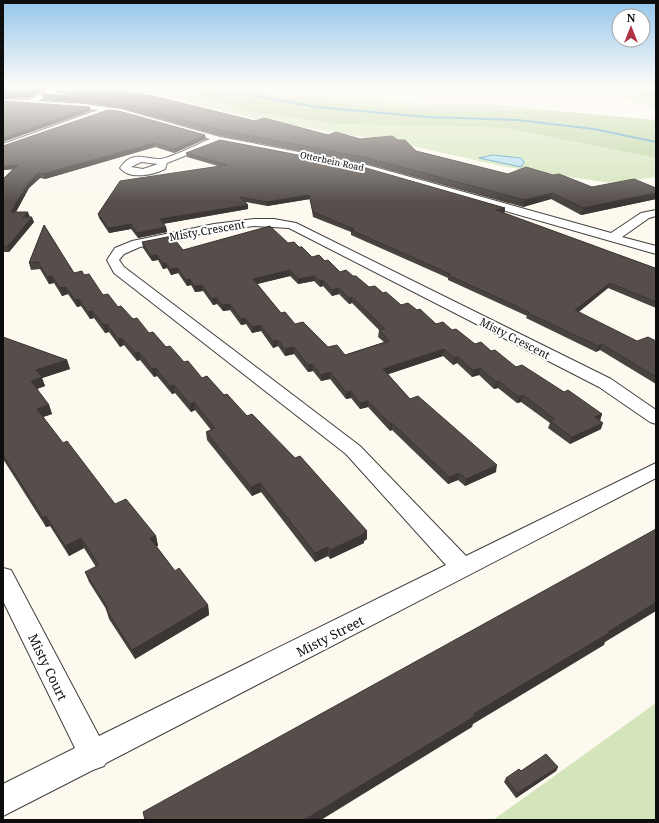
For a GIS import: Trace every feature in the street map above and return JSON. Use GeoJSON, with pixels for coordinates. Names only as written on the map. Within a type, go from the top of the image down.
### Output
{"type":"FeatureCollection","features":[{"type":"Feature","properties":{"kind":"street"},"geometry":{"type":"LineString","coordinates":[[3,147],[67,124]]}},
{"type":"Feature","properties":{"kind":"street","name":"Otterbein Road"},"geometry":{"type":"LineString","coordinates":[[167,124],[219,138],[367,168],[656,250]]}},
{"type":"Feature","properties":{"kind":"street"},"geometry":{"type":"LineString","coordinates":[[161,162],[219,138]]}},
{"type":"Feature","properties":{"kind":"street"},"geometry":{"type":"LineString","coordinates":[[3,140],[21,141]]}},
{"type":"Feature","properties":{"kind":"street"},"geometry":{"type":"LineString","coordinates":[[614,238],[645,215],[656,213]]}},
{"type":"Feature","properties":{"kind":"street","name":"Misty Crescent"},"geometry":{"type":"LineString","coordinates":[[463,568],[353,450],[119,270],[113,260],[119,251],[136,244],[253,222],[273,222],[292,225],[605,384],[656,418]]}},
{"type":"Feature","properties":{"kind":"street","name":"Misty Street"},"geometry":{"type":"LineString","coordinates":[[3,800],[94,756],[656,470]]}},
{"type":"Feature","properties":{"kind":"street","name":"Misty Court"},"geometry":{"type":"LineString","coordinates":[[3,577],[94,756]]}},
{"type":"Feature","properties":{"kind":"green space"},"geometry":{"type":"Polygon","coordinates":[[[288,124],[505,128],[656,158],[656,177],[610,183],[506,167],[394,142],[288,124]]]}},
{"type":"Feature","properties":{"kind":"green space"},"geometry":{"type":"Polygon","coordinates":[[[355,124],[656,124],[656,158],[505,128],[355,124]]]}},
{"type":"Feature","properties":{"kind":"green space"},"geometry":{"type":"Polygon","coordinates":[[[656,703],[656,820],[493,820],[656,703]]]}},
{"type":"Feature","properties":{"kind":"water"},"geometry":{"type":"Polygon","coordinates":[[[492,155],[521,158],[524,162],[521,167],[479,158],[492,155]]]}},
{"type":"Feature","properties":{"kind":"building"},"geometry":{"type":"Polygon","coordinates":[[[3,124],[41,124],[3,138],[3,124]]]}},
{"type":"Feature","properties":{"kind":"building"},"geometry":{"type":"Polygon","coordinates":[[[66,124],[167,124],[205,135],[174,149],[154,143],[43,174],[38,173],[28,184],[11,212],[28,212],[23,217],[32,217],[8,246],[3,247],[3,179],[18,165],[3,166],[3,146],[66,124]]]}},
{"type":"Feature","properties":{"kind":"building"},"geometry":{"type":"Polygon","coordinates":[[[200,124],[288,124],[328,135],[336,132],[360,139],[392,136],[398,140],[405,140],[416,151],[508,174],[526,167],[553,175],[559,174],[592,187],[634,179],[656,188],[656,193],[583,208],[552,193],[525,200],[367,158],[220,130],[200,124]]]}},
{"type":"Feature","properties":{"kind":"building"},"geometry":{"type":"Polygon","coordinates":[[[220,140],[366,168],[505,208],[496,210],[655,268],[656,266],[656,302],[610,283],[575,310],[637,341],[648,337],[656,341],[656,377],[602,344],[598,346],[528,313],[529,312],[448,275],[450,274],[351,230],[354,229],[313,212],[309,195],[267,202],[240,197],[248,205],[160,219],[166,227],[137,233],[131,224],[108,228],[98,214],[120,181],[227,165],[186,153],[220,140]]]}},
{"type":"Feature","properties":{"kind":"building"},"geometry":{"type":"Polygon","coordinates":[[[44,225],[74,273],[82,271],[84,275],[89,274],[103,295],[108,294],[118,307],[121,306],[133,319],[137,318],[149,333],[153,332],[166,347],[170,346],[184,362],[188,361],[202,378],[207,376],[224,395],[227,394],[247,416],[252,414],[295,458],[300,456],[367,531],[363,533],[364,534],[330,550],[328,547],[315,553],[260,483],[251,487],[206,432],[215,428],[194,402],[190,404],[174,385],[170,386],[156,368],[152,369],[139,352],[135,353],[122,338],[118,339],[107,324],[104,325],[92,311],[88,312],[79,299],[75,300],[66,287],[60,288],[52,276],[47,277],[38,262],[29,263],[44,225]]]}},
{"type":"Feature","properties":{"kind":"building"},"geometry":{"type":"Polygon","coordinates":[[[270,226],[288,243],[294,242],[299,247],[302,247],[312,257],[319,255],[325,261],[328,260],[340,272],[346,270],[369,287],[375,286],[383,293],[386,292],[401,305],[408,303],[417,310],[420,309],[436,324],[443,322],[452,330],[456,329],[475,344],[481,342],[491,351],[495,350],[516,367],[522,365],[564,392],[568,390],[602,414],[595,417],[603,423],[572,437],[550,421],[555,419],[523,395],[519,397],[499,381],[496,382],[480,368],[473,370],[458,357],[454,358],[444,349],[383,369],[410,399],[418,396],[497,465],[466,479],[459,473],[449,477],[392,423],[390,424],[368,401],[360,403],[351,391],[346,392],[330,372],[321,375],[312,364],[308,365],[294,347],[285,349],[278,340],[273,341],[260,325],[252,327],[245,318],[241,319],[230,304],[222,305],[217,298],[212,299],[202,285],[194,286],[190,279],[186,280],[178,268],[170,269],[166,263],[162,263],[157,255],[151,256],[142,242],[172,236],[183,250],[270,226]],[[290,270],[253,279],[281,313],[285,312],[295,324],[303,322],[328,347],[337,345],[345,355],[389,341],[379,330],[385,329],[352,297],[349,298],[339,288],[332,290],[323,280],[320,281],[314,276],[298,279],[290,270]]]}},
{"type":"Feature","properties":{"kind":"building"},"geometry":{"type":"Polygon","coordinates":[[[3,337],[67,360],[36,370],[42,377],[31,381],[49,405],[37,409],[63,443],[67,441],[115,504],[126,499],[156,536],[150,538],[175,571],[179,568],[208,605],[132,650],[85,572],[99,565],[81,538],[65,546],[46,516],[43,518],[3,455],[3,337]]]}},
{"type":"Feature","properties":{"kind":"building"},"geometry":{"type":"Polygon","coordinates":[[[656,529],[656,602],[608,632],[609,633],[473,714],[475,716],[304,820],[145,820],[143,812],[656,529]]]}},
{"type":"Feature","properties":{"kind":"building"},"geometry":{"type":"Polygon","coordinates":[[[546,754],[558,767],[517,793],[506,778],[519,769],[521,771],[546,754]]]}},
{"type":"Feature","properties":{"kind":"waterway"},"geometry":{"type":"LineString","coordinates":[[555,124],[594,129],[656,142]]}}]}
